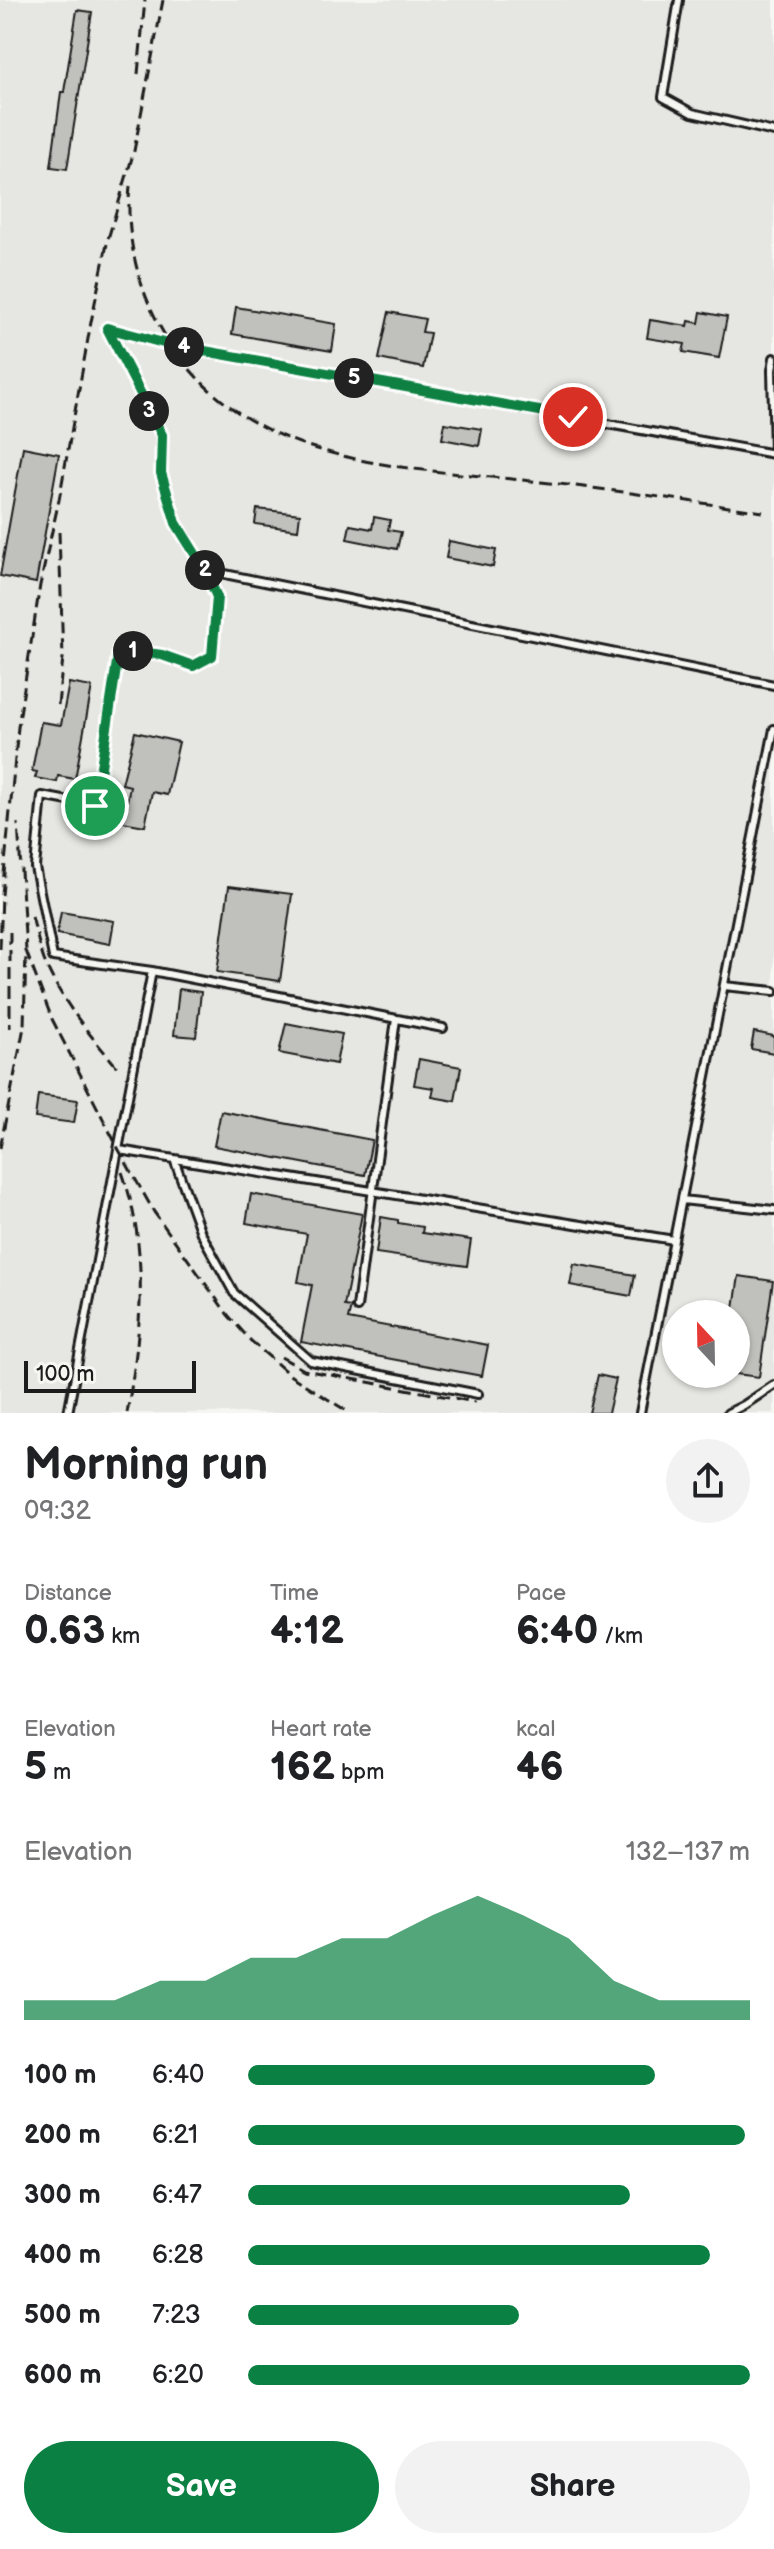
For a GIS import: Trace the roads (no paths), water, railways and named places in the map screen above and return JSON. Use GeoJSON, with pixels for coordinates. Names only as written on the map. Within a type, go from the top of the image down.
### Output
{"type":"FeatureCollection","features":[{"type":"Feature","properties":{"kind":"lane"},"geometry":{"type":"LineString","coordinates":[[679,0],[663,97],[692,113],[774,132]]}},
{"type":"Feature","properties":{"kind":"lane"},"geometry":{"type":"LineString","coordinates":[[443,1028],[152,971],[53,957],[35,867],[40,804],[42,796],[95,806],[119,649],[162,655],[193,666],[212,656],[217,597],[205,570],[176,523],[161,473],[162,435],[107,328],[171,345],[774,453],[774,358]]}},
{"type":"Feature","properties":{"kind":"lane"},"geometry":{"type":"LineString","coordinates":[[205,570],[774,685]]}},
{"type":"Feature","properties":{"kind":"lane"},"geometry":{"type":"LineString","coordinates":[[640,1413],[774,729]]}},
{"type":"Feature","properties":{"kind":"lane"},"geometry":{"type":"LineString","coordinates":[[68,1413],[152,971]]}},
{"type":"Feature","properties":{"kind":"lane"},"geometry":{"type":"LineString","coordinates":[[724,986],[774,991]]}},
{"type":"Feature","properties":{"kind":"lane"},"geometry":{"type":"LineString","coordinates":[[357,1307],[396,1019]]}},
{"type":"Feature","properties":{"kind":"lane"},"geometry":{"type":"LineString","coordinates":[[119,1150],[674,1240]]}},
{"type":"Feature","properties":{"kind":"lane"},"geometry":{"type":"LineString","coordinates":[[174,1159],[201,1233],[234,1293],[311,1361],[478,1394]]}},
{"type":"Feature","properties":{"kind":"lane"},"geometry":{"type":"LineString","coordinates":[[682,1200],[774,1210]]}},
{"type":"Feature","properties":{"kind":"lane"},"geometry":{"type":"LineString","coordinates":[[728,1413],[774,1385]]}},
{"type":"Feature","properties":{"kind":"railway"},"geometry":{"type":"LineString","coordinates":[[138,74],[145,0]]}},
{"type":"Feature","properties":{"kind":"railway"},"geometry":{"type":"LineString","coordinates":[[0,949],[18,727],[40,585],[108,239],[134,151],[163,0]]}},
{"type":"Feature","properties":{"kind":"railway"},"geometry":{"type":"LineString","coordinates":[[130,186],[130,224],[135,262],[163,332],[197,377],[237,411],[281,436],[330,453],[381,464],[763,512]]}},
{"type":"Feature","properties":{"kind":"railway"},"geometry":{"type":"LineString","coordinates":[[58,705],[63,658],[59,532]]}},
{"type":"Feature","properties":{"kind":"railway"},"geometry":{"type":"LineString","coordinates":[[0,1148],[24,1027],[26,951],[18,823]]}},
{"type":"Feature","properties":{"kind":"railway"},"geometry":{"type":"LineString","coordinates":[[32,917],[44,960],[59,989],[86,1030],[118,1068]]}},
{"type":"Feature","properties":{"kind":"railway"},"geometry":{"type":"LineString","coordinates":[[10,932],[10,1028]]}},
{"type":"Feature","properties":{"kind":"railway"},"geometry":{"type":"LineString","coordinates":[[26,951],[52,1019],[154,1212],[228,1315],[251,1341],[291,1376],[350,1413]]}},
{"type":"Feature","properties":{"kind":"railway"},"geometry":{"type":"LineString","coordinates":[[122,1172],[131,1202],[140,1262],[139,1322],[127,1413]]}},
{"type":"Feature","properties":{"kind":"railway"},"geometry":{"type":"LineString","coordinates":[[281,1357],[304,1370],[475,1402]]}}]}
